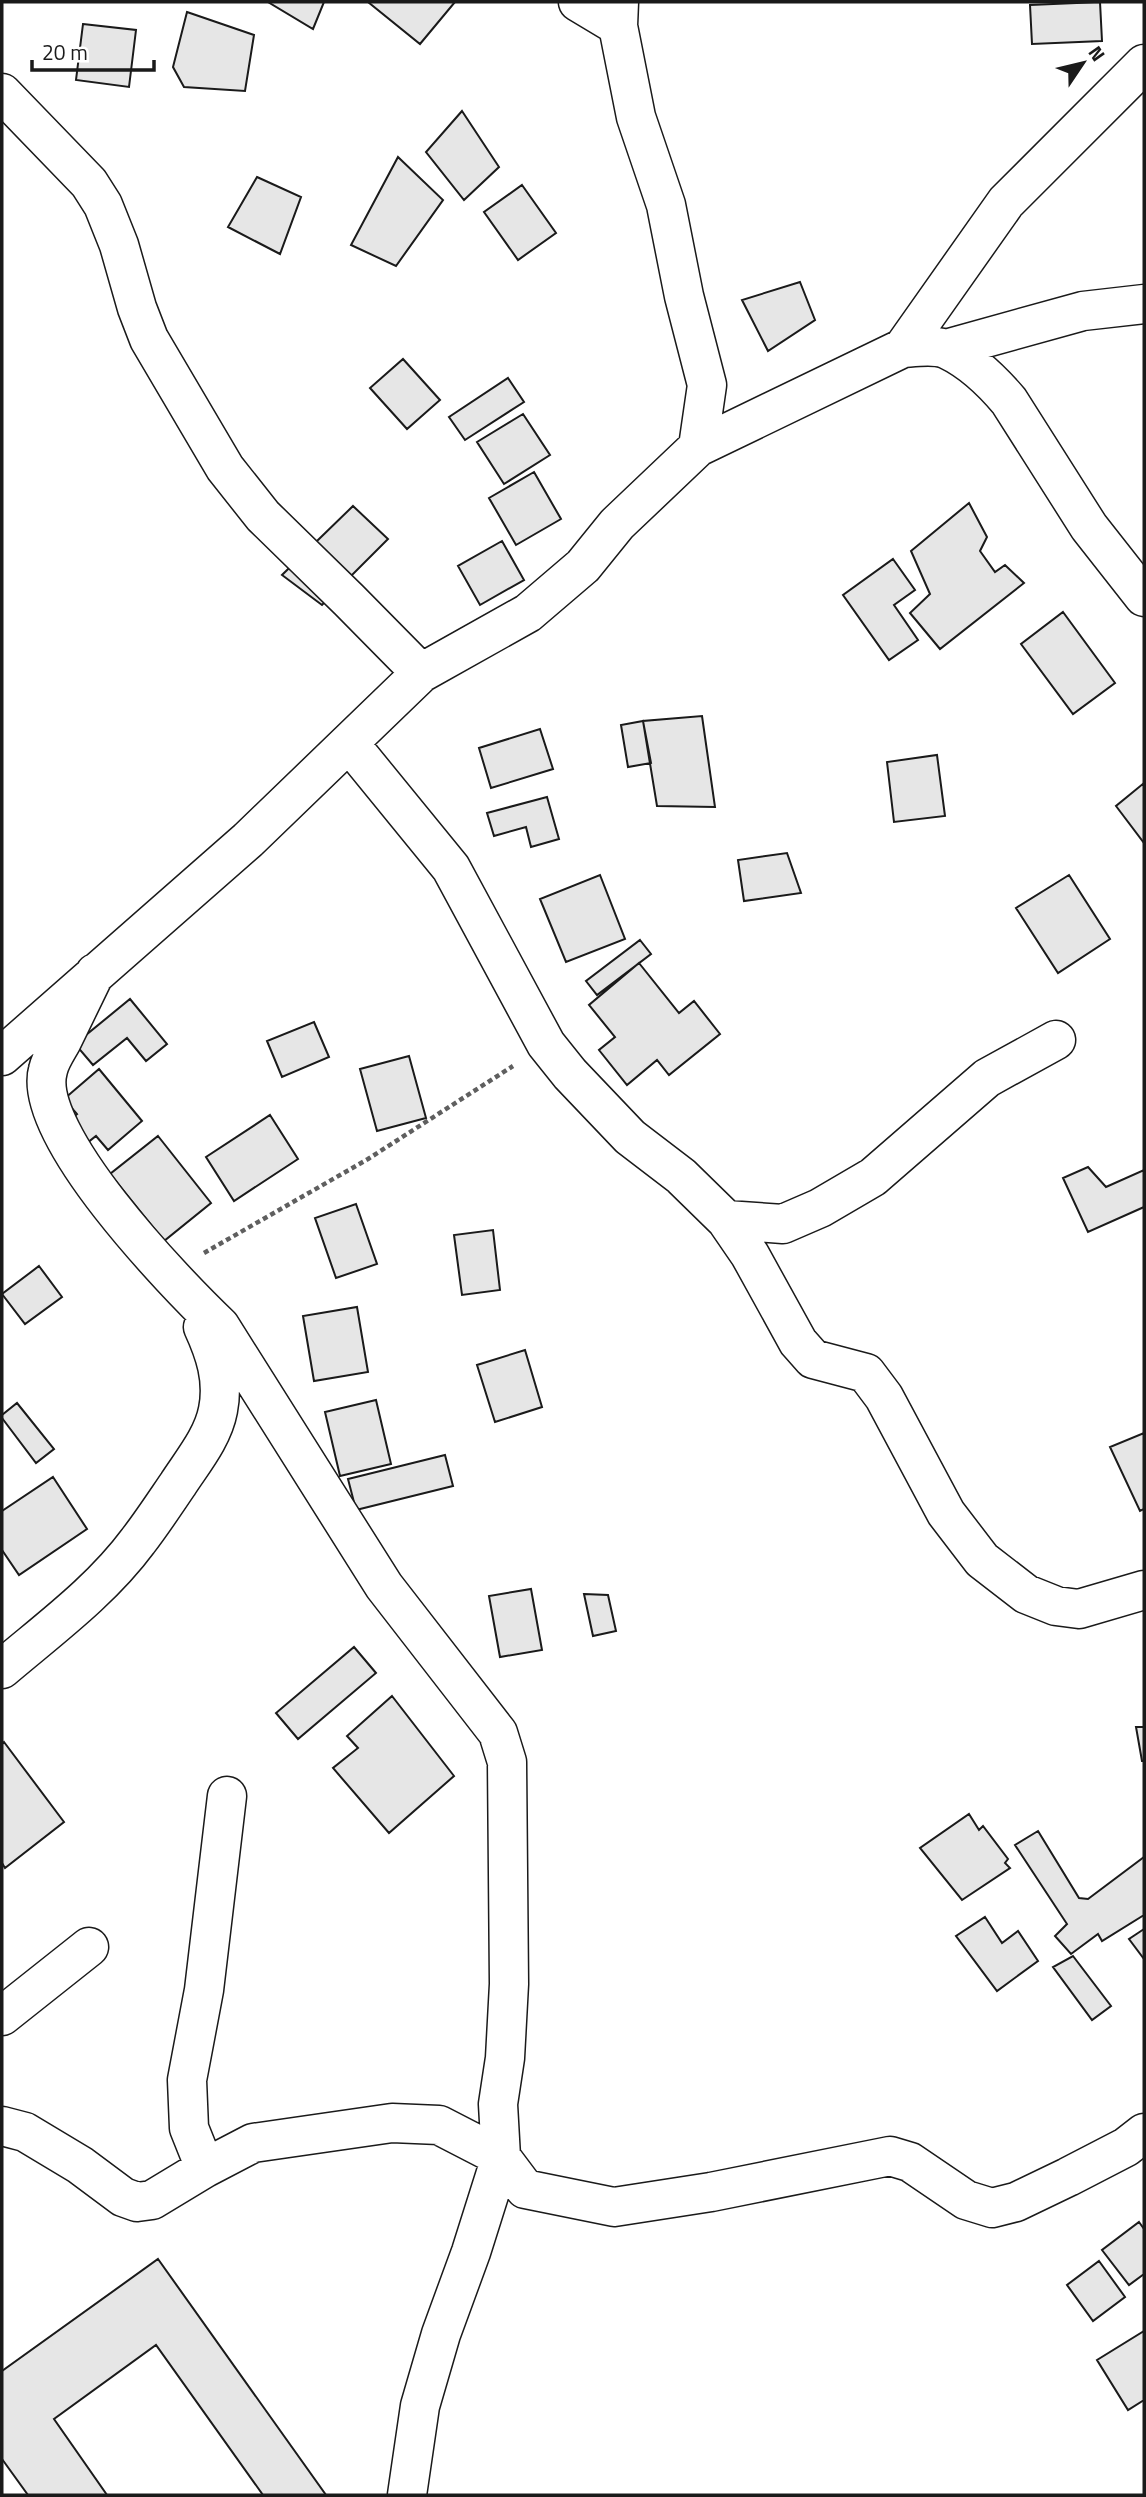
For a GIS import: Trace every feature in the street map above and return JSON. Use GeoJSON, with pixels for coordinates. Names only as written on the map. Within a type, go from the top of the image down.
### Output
{"type":"FeatureCollection","features":[{"type":"Feature","properties":{"kind":"street"},"geometry":{"type":"LineString","coordinates":[[578,2],[619,14],[636,117],[666,205],[684,296],[707,385],[698,447]]}},
{"type":"Feature","properties":{"kind":"street"},"geometry":{"type":"LineString","coordinates":[[903,348],[1006,202],[1144,64]]}},
{"type":"Feature","properties":{"kind":"street"},"geometry":{"type":"LineString","coordinates":[[2,93],[89,183],[103,205],[119,245],[136,308],[149,339],[225,468],[263,516],[421,674]]}},
{"type":"Feature","properties":{"kind":"street"},"geometry":{"type":"LineString","coordinates":[[2,1056],[248,840],[421,674],[537,605],[583,566],[617,524],[698,447],[903,348],[920,346],[946,349],[1083,311],[1144,304]]}},
{"type":"Feature","properties":{"kind":"street"},"geometry":{"type":"LineString","coordinates":[[946,349],[996,385],[1009,401],[1089,527],[1144,597]]}},
{"type":"Feature","properties":{"kind":"street"},"geometry":{"type":"LineString","coordinates":[[349,743],[451,868],[546,1044],[630,1137],[681,1176],[726,1220],[750,1255],[798,1342],[813,1359],[866,1373],[884,1397],[946,1513],[982,1560],[1026,1594],[1056,1606],[1079,1609],[1144,1590]]}},
{"type":"Feature","properties":{"kind":"street"},"geometry":{"type":"LineString","coordinates":[[95,973],[48,1070],[46,1088],[50,1104],[72,1150],[103,1195],[189,1297],[220,1326],[384,1586],[498,1733],[507,1762],[509,1984],[505,2057],[498,2104],[501,2157],[441,2334],[420,2406],[407,2495]]}},
{"type":"Feature","properties":{"kind":"street"},"geometry":{"type":"LineString","coordinates":[[726,1220],[783,1224],[820,1208],[873,1177],[987,1078],[1056,1040]]}},
{"type":"Feature","properties":{"kind":"street"},"geometry":{"type":"LineString","coordinates":[[2,1669],[106,1578],[137,1543],[213,1428],[219,1408],[220,1381],[215,1354],[189,1297]]}},
{"type":"Feature","properties":{"kind":"street"},"geometry":{"type":"LineString","coordinates":[[205,2168],[189,2128],[187,2080],[204,1990],[227,1796]]}},
{"type":"Feature","properties":{"kind":"street"},"geometry":{"type":"LineString","coordinates":[[2,2016],[89,1947]]}},
{"type":"Feature","properties":{"kind":"street"},"geometry":{"type":"LineString","coordinates":[[2,2126],[25,2132],[80,2165],[122,2197],[137,2202],[152,2200],[253,2143],[392,2123],[439,2126],[501,2157],[526,2189],[614,2207],[711,2192],[890,2156],[910,2162],[966,2200],[992,2208],[1016,2202],[1068,2177],[1126,2147],[1144,2133]]}},
{"type":"Feature","properties":{"kind":"path"},"geometry":{"type":"LineString","coordinates":[[189,1297],[194,1264],[206,1251],[368,1159],[546,1044]]}},
{"type":"Feature","properties":{"kind":"building"},"geometry":{"type":"Polygon","coordinates":[[[268,2],[324,2],[313,29],[268,2]]]}},
{"type":"Feature","properties":{"kind":"building"},"geometry":{"type":"Polygon","coordinates":[[[368,2],[455,2],[420,44],[368,2]]]}},
{"type":"Feature","properties":{"kind":"building"},"geometry":{"type":"Polygon","coordinates":[[[1100,2],[1102,41],[1032,44],[1030,5],[1100,2]]]}},
{"type":"Feature","properties":{"kind":"building"},"geometry":{"type":"Polygon","coordinates":[[[187,12],[254,35],[245,91],[184,87],[173,67],[187,12]]]}},
{"type":"Feature","properties":{"kind":"building"},"geometry":{"type":"Polygon","coordinates":[[[83,24],[136,30],[129,87],[76,80],[83,24]]]}},
{"type":"Feature","properties":{"kind":"building"},"geometry":{"type":"Polygon","coordinates":[[[462,111],[499,167],[464,200],[426,152],[462,111]]]}},
{"type":"Feature","properties":{"kind":"building"},"geometry":{"type":"Polygon","coordinates":[[[398,157],[443,200],[396,266],[351,245],[398,157]]]}},
{"type":"Feature","properties":{"kind":"building"},"geometry":{"type":"Polygon","coordinates":[[[257,177],[301,197],[280,254],[228,227],[257,177]]]}},
{"type":"Feature","properties":{"kind":"building"},"geometry":{"type":"Polygon","coordinates":[[[522,185],[556,233],[518,260],[484,212],[522,185]]]}},
{"type":"Feature","properties":{"kind":"building"},"geometry":{"type":"Polygon","coordinates":[[[800,282],[815,320],[768,351],[742,300],[800,282]]]}},
{"type":"Feature","properties":{"kind":"building"},"geometry":{"type":"Polygon","coordinates":[[[403,359],[440,400],[407,429],[370,388],[403,359]]]}},
{"type":"Feature","properties":{"kind":"building"},"geometry":{"type":"Polygon","coordinates":[[[508,378],[524,402],[465,440],[449,417],[508,378]]]}},
{"type":"Feature","properties":{"kind":"building"},"geometry":{"type":"Polygon","coordinates":[[[523,414],[550,455],[504,484],[477,442],[523,414]]]}},
{"type":"Feature","properties":{"kind":"building"},"geometry":{"type":"Polygon","coordinates":[[[534,472],[561,519],[516,545],[489,498],[534,472]]]}},
{"type":"Feature","properties":{"kind":"building"},"geometry":{"type":"Polygon","coordinates":[[[969,503],[987,537],[980,551],[995,572],[1005,565],[1024,583],[940,649],[910,613],[930,594],[911,551],[969,503]]]}},
{"type":"Feature","properties":{"kind":"building"},"geometry":{"type":"Polygon","coordinates":[[[353,506],[388,539],[322,605],[282,575],[353,506]]]}},
{"type":"Feature","properties":{"kind":"building"},"geometry":{"type":"Polygon","coordinates":[[[502,541],[524,580],[480,605],[458,566],[502,541]]]}},
{"type":"Feature","properties":{"kind":"building"},"geometry":{"type":"Polygon","coordinates":[[[893,559],[915,590],[894,605],[918,640],[889,660],[843,595],[893,559]]]}},
{"type":"Feature","properties":{"kind":"building"},"geometry":{"type":"Polygon","coordinates":[[[1063,612],[1115,683],[1073,714],[1021,644],[1063,612]]]}},
{"type":"Feature","properties":{"kind":"building"},"geometry":{"type":"Polygon","coordinates":[[[702,716],[715,807],[657,806],[643,721],[702,716]]]}},
{"type":"Feature","properties":{"kind":"building"},"geometry":{"type":"Polygon","coordinates":[[[643,721],[651,763],[628,767],[621,725],[643,721]]]}},
{"type":"Feature","properties":{"kind":"building"},"geometry":{"type":"Polygon","coordinates":[[[540,729],[553,769],[491,788],[479,748],[540,729]]]}},
{"type":"Feature","properties":{"kind":"building"},"geometry":{"type":"Polygon","coordinates":[[[937,755],[945,816],[894,822],[887,762],[937,755]]]}},
{"type":"Feature","properties":{"kind":"building"},"geometry":{"type":"Polygon","coordinates":[[[1144,783],[1144,843],[1116,806],[1144,783]]]}},
{"type":"Feature","properties":{"kind":"building"},"geometry":{"type":"Polygon","coordinates":[[[547,797],[559,839],[531,847],[526,827],[494,836],[487,813],[547,797]]]}},
{"type":"Feature","properties":{"kind":"building"},"geometry":{"type":"Polygon","coordinates":[[[787,853],[801,893],[744,901],[738,860],[787,853]]]}},
{"type":"Feature","properties":{"kind":"building"},"geometry":{"type":"Polygon","coordinates":[[[600,875],[625,939],[566,962],[540,899],[600,875]]]}},
{"type":"Feature","properties":{"kind":"building"},"geometry":{"type":"Polygon","coordinates":[[[1069,875],[1110,939],[1058,973],[1016,908],[1069,875]]]}},
{"type":"Feature","properties":{"kind":"building"},"geometry":{"type":"Polygon","coordinates":[[[640,940],[651,954],[597,995],[586,981],[640,940]]]}},
{"type":"Feature","properties":{"kind":"building"},"geometry":{"type":"Polygon","coordinates":[[[639,963],[679,1013],[694,1001],[720,1034],[669,1075],[657,1060],[627,1085],[599,1050],[615,1037],[589,1005],[639,963]]]}},
{"type":"Feature","properties":{"kind":"building"},"geometry":{"type":"Polygon","coordinates":[[[130,999],[167,1044],[146,1061],[127,1038],[93,1065],[75,1044],[130,999]]]}},
{"type":"Feature","properties":{"kind":"building"},"geometry":{"type":"Polygon","coordinates":[[[314,1022],[329,1057],[282,1077],[267,1041],[314,1022]]]}},
{"type":"Feature","properties":{"kind":"building"},"geometry":{"type":"Polygon","coordinates":[[[409,1056],[426,1118],[377,1131],[360,1069],[409,1056]]]}},
{"type":"Feature","properties":{"kind":"building"},"geometry":{"type":"Polygon","coordinates":[[[99,1069],[142,1121],[108,1150],[96,1136],[82,1147],[63,1125],[77,1114],[64,1099],[99,1069]]]}},
{"type":"Feature","properties":{"kind":"building"},"geometry":{"type":"Polygon","coordinates":[[[270,1115],[298,1159],[234,1201],[206,1157],[270,1115]]]}},
{"type":"Feature","properties":{"kind":"building"},"geometry":{"type":"Polygon","coordinates":[[[158,1136],[211,1203],[164,1241],[110,1174],[158,1136]]]}},
{"type":"Feature","properties":{"kind":"building"},"geometry":{"type":"Polygon","coordinates":[[[1088,1167],[1106,1187],[1144,1170],[1144,1207],[1088,1232],[1063,1178],[1088,1167]]]}},
{"type":"Feature","properties":{"kind":"building"},"geometry":{"type":"Polygon","coordinates":[[[356,1204],[377,1264],[336,1278],[315,1218],[356,1204]]]}},
{"type":"Feature","properties":{"kind":"building"},"geometry":{"type":"Polygon","coordinates":[[[493,1230],[500,1290],[462,1295],[454,1235],[493,1230]]]}},
{"type":"Feature","properties":{"kind":"building"},"geometry":{"type":"Polygon","coordinates":[[[39,1266],[62,1297],[25,1324],[2,1294],[39,1266]]]}},
{"type":"Feature","properties":{"kind":"building"},"geometry":{"type":"Polygon","coordinates":[[[357,1307],[368,1372],[314,1381],[303,1316],[357,1307]]]}},
{"type":"Feature","properties":{"kind":"building"},"geometry":{"type":"Polygon","coordinates":[[[525,1350],[542,1407],[495,1422],[477,1365],[525,1350]]]}},
{"type":"Feature","properties":{"kind":"building"},"geometry":{"type":"Polygon","coordinates":[[[376,1400],[391,1464],[340,1476],[325,1412],[376,1400]]]}},
{"type":"Feature","properties":{"kind":"building"},"geometry":{"type":"Polygon","coordinates":[[[17,1403],[54,1449],[36,1463],[2,1418],[2,1415],[17,1403]]]}},
{"type":"Feature","properties":{"kind":"building"},"geometry":{"type":"Polygon","coordinates":[[[1144,1433],[1144,1509],[1140,1511],[1110,1447],[1144,1433]]]}},
{"type":"Feature","properties":{"kind":"building"},"geometry":{"type":"Polygon","coordinates":[[[445,1455],[453,1486],[356,1510],[348,1479],[445,1455]]]}},
{"type":"Feature","properties":{"kind":"building"},"geometry":{"type":"Polygon","coordinates":[[[53,1477],[87,1529],[19,1575],[2,1550],[2,1511],[53,1477]]]}},
{"type":"Feature","properties":{"kind":"building"},"geometry":{"type":"Polygon","coordinates":[[[531,1589],[542,1650],[500,1657],[489,1596],[531,1589]]]}},
{"type":"Feature","properties":{"kind":"building"},"geometry":{"type":"Polygon","coordinates":[[[584,1594],[608,1595],[616,1631],[593,1636],[584,1594]]]}},
{"type":"Feature","properties":{"kind":"building"},"geometry":{"type":"Polygon","coordinates":[[[354,1647],[376,1673],[298,1739],[276,1713],[354,1647]]]}},
{"type":"Feature","properties":{"kind":"building"},"geometry":{"type":"Polygon","coordinates":[[[392,1696],[454,1776],[389,1833],[333,1768],[358,1748],[347,1736],[392,1696]]]}},
{"type":"Feature","properties":{"kind":"building"},"geometry":{"type":"Polygon","coordinates":[[[1136,1727],[1144,1727],[1144,1761],[1142,1761],[1136,1727]]]}},
{"type":"Feature","properties":{"kind":"building"},"geometry":{"type":"Polygon","coordinates":[[[4,1742],[64,1822],[5,1868],[2,1863],[4,1742]]]}},
{"type":"Feature","properties":{"kind":"building"},"geometry":{"type":"Polygon","coordinates":[[[969,1814],[979,1830],[983,1826],[1008,1859],[1005,1863],[1010,1868],[962,1900],[920,1848],[969,1814]]]}},
{"type":"Feature","properties":{"kind":"building"},"geometry":{"type":"Polygon","coordinates":[[[1038,1831],[1079,1898],[1088,1899],[1144,1857],[1144,1915],[1102,1941],[1098,1934],[1071,1954],[1055,1936],[1067,1924],[1015,1845],[1038,1831]]]}},
{"type":"Feature","properties":{"kind":"building"},"geometry":{"type":"Polygon","coordinates":[[[985,1917],[1002,1943],[1018,1931],[1038,1961],[997,1991],[956,1936],[985,1917]]]}},
{"type":"Feature","properties":{"kind":"building"},"geometry":{"type":"Polygon","coordinates":[[[1144,1929],[1144,1959],[1129,1939],[1144,1929]]]}},
{"type":"Feature","properties":{"kind":"building"},"geometry":{"type":"Polygon","coordinates":[[[1073,1956],[1111,2006],[1092,2020],[1053,1967],[1073,1956]]]}},
{"type":"Feature","properties":{"kind":"building"},"geometry":{"type":"Polygon","coordinates":[[[1139,2222],[1144,2229],[1144,2274],[1129,2285],[1102,2250],[1139,2222]]]}},
{"type":"Feature","properties":{"kind":"building"},"geometry":{"type":"Polygon","coordinates":[[[158,2259],[326,2495],[263,2495],[156,2345],[54,2419],[107,2495],[28,2495],[2,2459],[2,2371],[158,2259]]]}},
{"type":"Feature","properties":{"kind":"building"},"geometry":{"type":"Polygon","coordinates":[[[1099,2261],[1125,2297],[1093,2321],[1067,2285],[1099,2261]]]}},
{"type":"Feature","properties":{"kind":"building"},"geometry":{"type":"Polygon","coordinates":[[[1144,2331],[1144,2400],[1128,2410],[1097,2360],[1144,2331]]]}}]}
